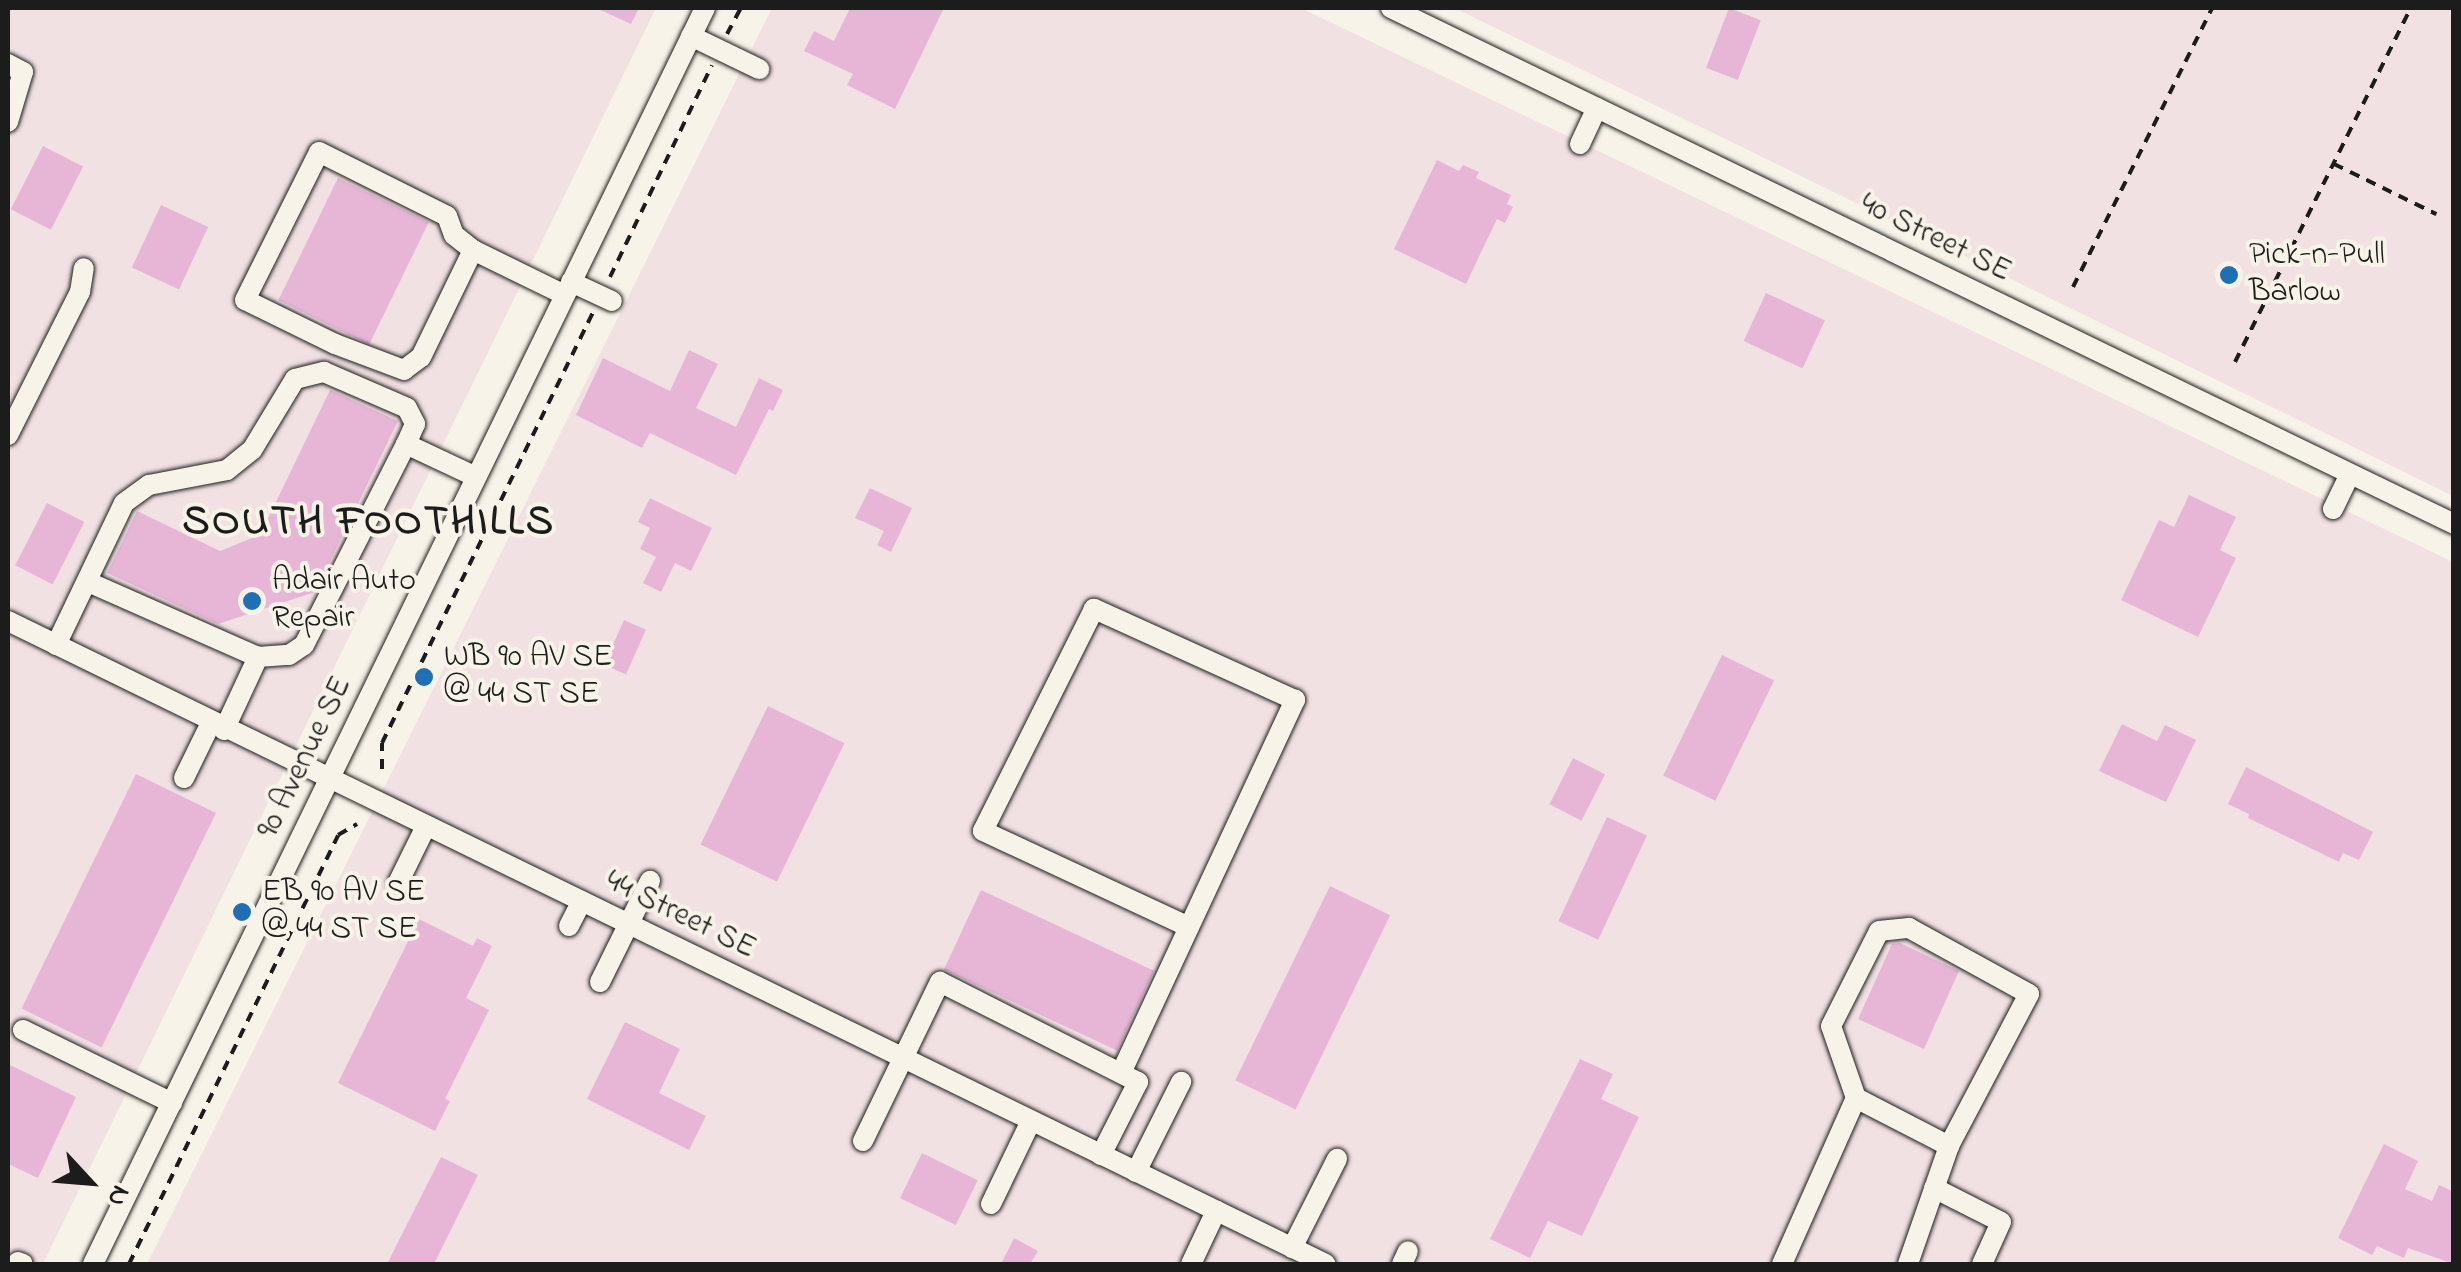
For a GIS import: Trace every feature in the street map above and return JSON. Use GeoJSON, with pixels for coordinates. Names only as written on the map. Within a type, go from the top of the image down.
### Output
{"type":"FeatureCollection","features":[{"type":"Feature","properties":{"kind":"street","name":"90 Avenue SE"},"geometry":{"type":"LineString","coordinates":[[94,1264],[705,8]]}},
{"type":"Feature","properties":{"kind":"street","name":"40 Street SE"},"geometry":{"type":"LineString","coordinates":[[1391,8],[2454,524]]}},
{"type":"Feature","properties":{"kind":"street"},"geometry":{"type":"LineString","coordinates":[[691,36],[759,69]]}},
{"type":"Feature","properties":{"kind":"street"},"geometry":{"type":"LineString","coordinates":[[8,64],[23,72],[8,122]]}},
{"type":"Feature","properties":{"kind":"street"},"geometry":{"type":"LineString","coordinates":[[1580,144],[1597,108]]}},
{"type":"Feature","properties":{"kind":"street"},"geometry":{"type":"LineString","coordinates":[[473,250],[421,357],[404,370],[335,344],[245,300],[318,152],[447,216],[454,234],[473,250],[568,288],[607,299]]}},
{"type":"Feature","properties":{"kind":"street"},"geometry":{"type":"LineString","coordinates":[[8,435],[80,292],[84,268]]}},
{"type":"Feature","properties":{"kind":"street"},"geometry":{"type":"LineString","coordinates":[[56,645],[124,503],[149,485],[228,470],[252,450],[294,379],[324,372],[406,408],[415,424],[304,645],[289,655],[258,657],[88,582]]}},
{"type":"Feature","properties":{"kind":"street"},"geometry":{"type":"LineString","coordinates":[[406,444],[476,477]]}},
{"type":"Feature","properties":{"kind":"street"},"geometry":{"type":"LineString","coordinates":[[2333,509],[2350,474]]}},
{"type":"Feature","properties":{"kind":"street"},"geometry":{"type":"LineString","coordinates":[[1121,1073],[1295,700],[1094,609],[983,831],[1189,927]]}},
{"type":"Feature","properties":{"kind":"street","name":"44 Street SE"},"geometry":{"type":"LineString","coordinates":[[8,621],[1326,1264]]}},
{"type":"Feature","properties":{"kind":"street"},"geometry":{"type":"LineString","coordinates":[[184,778],[258,657]]}},
{"type":"Feature","properties":{"kind":"street"},"geometry":{"type":"LineString","coordinates":[[398,883],[426,826]]}},
{"type":"Feature","properties":{"kind":"street"},"geometry":{"type":"LineString","coordinates":[[600,982],[650,880]]}},
{"type":"Feature","properties":{"kind":"street"},"geometry":{"type":"LineString","coordinates":[[569,926],[581,902]]}},
{"type":"Feature","properties":{"kind":"street"},"geometry":{"type":"LineString","coordinates":[[1782,1264],[1856,1098],[1831,1026],[1879,932],[1909,928],[2029,994],[1949,1146],[1908,1264]]}},
{"type":"Feature","properties":{"kind":"street"},"geometry":{"type":"LineString","coordinates":[[863,1141],[940,982],[1138,1082],[1101,1155]]}},
{"type":"Feature","properties":{"kind":"street"},"geometry":{"type":"LineString","coordinates":[[23,1030],[172,1103]]}},
{"type":"Feature","properties":{"kind":"street"},"geometry":{"type":"LineString","coordinates":[[1136,1172],[1180,1082]]}},
{"type":"Feature","properties":{"kind":"street"},"geometry":{"type":"LineString","coordinates":[[1856,1098],[1949,1146]]}},
{"type":"Feature","properties":{"kind":"street"},"geometry":{"type":"LineString","coordinates":[[990,1204],[1031,1121]]}},
{"type":"Feature","properties":{"kind":"street"},"geometry":{"type":"LineString","coordinates":[[1292,1248],[1337,1159]]}},
{"type":"Feature","properties":{"kind":"street"},"geometry":{"type":"LineString","coordinates":[[1934,1188],[2000,1222],[1982,1264]]}},
{"type":"Feature","properties":{"kind":"street"},"geometry":{"type":"LineString","coordinates":[[1191,1264],[1216,1211]]}},
{"type":"Feature","properties":{"kind":"path"},"geometry":{"type":"LineString","coordinates":[[382,769],[382,744],[607,299],[740,8]]}},
{"type":"Feature","properties":{"kind":"path"},"geometry":{"type":"LineString","coordinates":[[2073,287],[2212,8]]}},
{"type":"Feature","properties":{"kind":"path"},"geometry":{"type":"LineString","coordinates":[[2236,362],[2411,8]]}},
{"type":"Feature","properties":{"kind":"path"},"geometry":{"type":"LineString","coordinates":[[2334,164],[2436,214]]}},
{"type":"Feature","properties":{"kind":"path"},"geometry":{"type":"LineString","coordinates":[[129,1264],[338,835],[357,824]]}},
{"type":"Feature","properties":{"kind":"shaded area"},"geometry":{"type":"Polygon","coordinates":[[[8,8],[656,8],[43,1264],[8,1264],[8,8]]]}},
{"type":"Feature","properties":{"kind":"shaded area"},"geometry":{"type":"Polygon","coordinates":[[[772,8],[1301,8],[2453,562],[2453,1264],[147,1264],[772,8]]]}},
{"type":"Feature","properties":{"kind":"shaded area","name":"Pick-n-Pull Barlow"},"geometry":{"type":"Polygon","coordinates":[[[1454,8],[2453,8],[2453,496],[1742,147],[1454,8]]]}},
{"type":"Feature","properties":{"kind":"building"},"geometry":{"type":"Polygon","coordinates":[[[596,8],[639,8],[631,24],[596,8]]]}},
{"type":"Feature","properties":{"kind":"building"},"geometry":{"type":"Polygon","coordinates":[[[850,8],[944,8],[895,109],[847,85],[853,74],[804,51],[814,31],[834,41],[850,8]]]}},
{"type":"Feature","properties":{"kind":"building"},"geometry":{"type":"Polygon","coordinates":[[[1729,8],[1761,20],[1738,80],[1706,68],[1729,8]]]}},
{"type":"Feature","properties":{"kind":"building"},"geometry":{"type":"Polygon","coordinates":[[[43,146],[83,166],[51,230],[11,209],[43,146]]]}},
{"type":"Feature","properties":{"kind":"building"},"geometry":{"type":"Polygon","coordinates":[[[1437,160],[1459,171],[1463,165],[1479,172],[1476,178],[1511,195],[1507,204],[1513,207],[1505,223],[1497,219],[1466,284],[1394,249],[1437,160]]]}},
{"type":"Feature","properties":{"kind":"building"},"geometry":{"type":"Polygon","coordinates":[[[338,178],[429,222],[369,345],[278,300],[338,178]]]}},
{"type":"Feature","properties":{"kind":"building"},"geometry":{"type":"Polygon","coordinates":[[[161,205],[208,227],[179,290],[132,268],[161,205]]]}},
{"type":"Feature","properties":{"kind":"building"},"geometry":{"type":"Polygon","coordinates":[[[1766,293],[1825,320],[1803,369],[1744,341],[1766,293]]]}},
{"type":"Feature","properties":{"kind":"building"},"geometry":{"type":"Polygon","coordinates":[[[689,350],[718,364],[696,408],[736,427],[759,378],[783,390],[773,411],[769,409],[736,475],[650,433],[642,448],[576,415],[603,358],[670,391],[689,350]]]}},
{"type":"Feature","properties":{"kind":"building"},"geometry":{"type":"Polygon","coordinates":[[[330,390],[398,421],[315,592],[218,624],[107,573],[137,511],[220,551],[260,535],[330,390]]]}},
{"type":"Feature","properties":{"kind":"building"},"geometry":{"type":"Polygon","coordinates":[[[870,488],[912,508],[891,552],[877,545],[884,531],[855,518],[870,488]]]}},
{"type":"Feature","properties":{"kind":"building"},"geometry":{"type":"Polygon","coordinates":[[[2189,495],[2236,517],[2220,550],[2236,558],[2198,637],[2121,600],[2159,520],[2174,527],[2189,495]]]}},
{"type":"Feature","properties":{"kind":"building"},"geometry":{"type":"Polygon","coordinates":[[[650,498],[712,528],[691,571],[675,563],[661,592],[643,583],[656,557],[640,549],[650,528],[638,522],[650,498]]]}},
{"type":"Feature","properties":{"kind":"building"},"geometry":{"type":"Polygon","coordinates":[[[47,503],[84,522],[53,584],[15,565],[47,503]]]}},
{"type":"Feature","properties":{"kind":"building"},"geometry":{"type":"Polygon","coordinates":[[[624,620],[646,630],[626,675],[604,665],[624,620]]]}},
{"type":"Feature","properties":{"kind":"building"},"geometry":{"type":"Polygon","coordinates":[[[1722,655],[1774,680],[1715,801],[1663,775],[1722,655]]]}},
{"type":"Feature","properties":{"kind":"building"},"geometry":{"type":"Polygon","coordinates":[[[768,706],[844,743],[777,882],[700,844],[768,706]]]}},
{"type":"Feature","properties":{"kind":"building"},"geometry":{"type":"Polygon","coordinates":[[[2122,724],[2157,741],[2165,725],[2196,740],[2166,802],[2099,771],[2122,724]]]}},
{"type":"Feature","properties":{"kind":"building"},"geometry":{"type":"Polygon","coordinates":[[[1573,758],[1605,774],[1581,821],[1549,804],[1573,758]]]}},
{"type":"Feature","properties":{"kind":"building"},"geometry":{"type":"Polygon","coordinates":[[[2246,767],[2373,832],[2359,860],[2343,853],[2339,862],[2248,818],[2249,814],[2228,804],[2246,767]]]}},
{"type":"Feature","properties":{"kind":"building"},"geometry":{"type":"Polygon","coordinates":[[[136,774],[216,813],[102,1048],[22,1009],[136,774]]]}},
{"type":"Feature","properties":{"kind":"building"},"geometry":{"type":"Polygon","coordinates":[[[1607,817],[1647,836],[1598,940],[1558,921],[1607,817]]]}},
{"type":"Feature","properties":{"kind":"building"},"geometry":{"type":"Polygon","coordinates":[[[1330,886],[1390,915],[1296,1110],[1235,1080],[1330,886]]]}},
{"type":"Feature","properties":{"kind":"building"},"geometry":{"type":"Polygon","coordinates":[[[981,890],[1154,971],[1117,1050],[944,970],[981,890]]]}},
{"type":"Feature","properties":{"kind":"building"},"geometry":{"type":"Polygon","coordinates":[[[419,919],[473,946],[477,938],[492,946],[466,998],[489,1010],[445,1099],[450,1101],[435,1131],[338,1083],[419,919]]]}},
{"type":"Feature","properties":{"kind":"building"},"geometry":{"type":"Polygon","coordinates":[[[1900,943],[1959,971],[1924,1049],[1858,1019],[1892,944],[1900,943]]]}},
{"type":"Feature","properties":{"kind":"building"},"geometry":{"type":"Polygon","coordinates":[[[625,1022],[680,1049],[659,1093],[706,1116],[689,1150],[587,1099],[625,1022]]]}},
{"type":"Feature","properties":{"kind":"building"},"geometry":{"type":"Polygon","coordinates":[[[1580,1059],[1613,1074],[1601,1099],[1639,1117],[1582,1236],[1548,1221],[1530,1258],[1490,1239],[1580,1059]]]}},
{"type":"Feature","properties":{"kind":"building"},"geometry":{"type":"Polygon","coordinates":[[[8,1064],[76,1097],[38,1178],[8,1164],[8,1064]]]}},
{"type":"Feature","properties":{"kind":"building"},"geometry":{"type":"Polygon","coordinates":[[[2384,1144],[2418,1161],[2405,1189],[2432,1201],[2439,1185],[2454,1192],[2454,1264],[2408,1248],[2404,1258],[2377,1246],[2372,1255],[2338,1238],[2384,1144]]]}},
{"type":"Feature","properties":{"kind":"building"},"geometry":{"type":"Polygon","coordinates":[[[922,1153],[978,1180],[956,1225],[900,1198],[922,1153]]]}},
{"type":"Feature","properties":{"kind":"building"},"geometry":{"type":"Polygon","coordinates":[[[441,1157],[478,1175],[434,1264],[387,1264],[441,1157]]]}},
{"type":"Feature","properties":{"kind":"building"},"geometry":{"type":"Polygon","coordinates":[[[1014,1238],[1038,1251],[1030,1264],[1001,1264],[1014,1238]]]}},
{"type":"Feature","properties":{"kind":"place","name":"Pick-n-Pull Barlow"},"geometry":{"type":"Point","coordinates":[2229,275]}},
{"type":"Feature","properties":{"kind":"place","name":"Adair Auto Repair"},"geometry":{"type":"Point","coordinates":[252,601]}},
{"type":"Feature","properties":{"kind":"place","name":"WB 90 AV SE @ 44 ST SE"},"geometry":{"type":"Point","coordinates":[424,677]}},
{"type":"Feature","properties":{"kind":"place","name":"EB 90 AV SE @ 44 ST SE"},"geometry":{"type":"Point","coordinates":[242,912]}},
{"type":"Feature","properties":{"kind":"district","name":"SOUTH FOOTHILLS"},"geometry":{"type":"Point","coordinates":[369,523]}}]}
